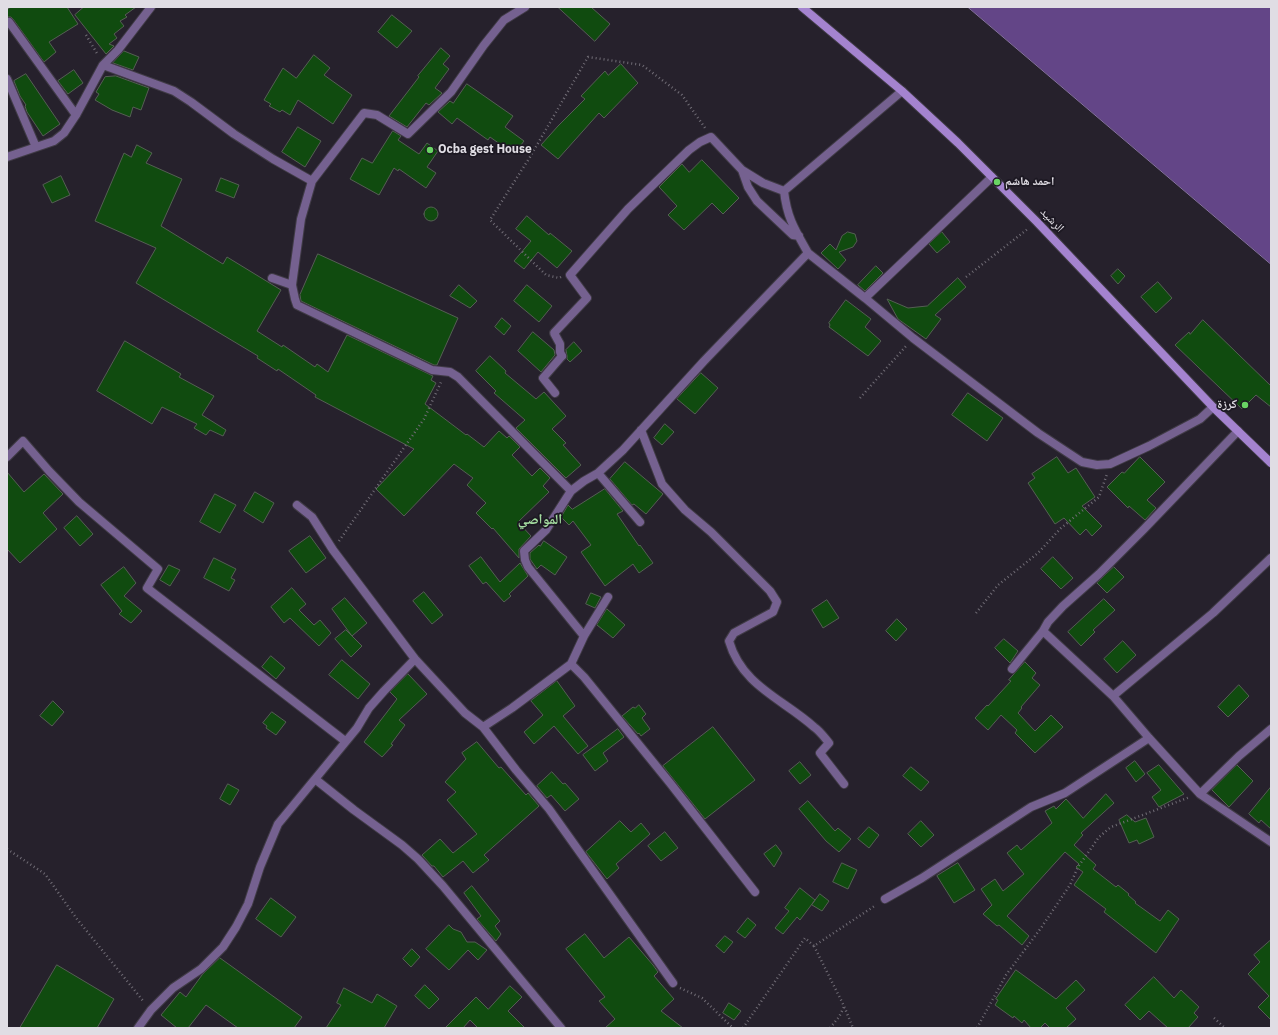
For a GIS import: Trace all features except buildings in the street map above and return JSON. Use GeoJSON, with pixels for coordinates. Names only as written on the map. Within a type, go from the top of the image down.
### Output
{"type":"FeatureCollection","features":[{"type":"Feature","properties":{"kind":"main road","name":"الرشيد"},"geometry":{"type":"LineString","coordinates":[[802,7],[902,91],[958,143],[1037,222],[1213,407],[1271,463]]}},
{"type":"Feature","properties":{"kind":"street"},"geometry":{"type":"LineString","coordinates":[[524,7],[504,20],[484,45],[451,92],[408,134],[377,115],[364,113],[312,181],[301,219],[292,285],[297,305],[432,370],[450,372],[458,377],[571,491]]}},
{"type":"Feature","properties":{"kind":"street"},"geometry":{"type":"LineString","coordinates":[[7,157],[54,141],[64,133],[76,115],[103,65],[118,50],[149,8]]}},
{"type":"Feature","properties":{"kind":"street"},"geometry":{"type":"LineString","coordinates":[[10,22],[76,115]]}},
{"type":"Feature","properties":{"kind":"street"},"geometry":{"type":"LineString","coordinates":[[103,65],[174,91],[192,102],[234,134],[273,159],[312,181]]}},
{"type":"Feature","properties":{"kind":"street"},"geometry":{"type":"LineString","coordinates":[[7,79],[36,147]]}},
{"type":"Feature","properties":{"kind":"street"},"geometry":{"type":"LineString","coordinates":[[784,191],[902,91]]}},
{"type":"Feature","properties":{"kind":"street"},"geometry":{"type":"LineString","coordinates":[[555,394],[543,378],[562,356],[560,352],[560,344],[554,333],[587,298],[570,275],[628,209],[689,150],[700,142],[711,137],[742,170],[763,183],[784,191]]}},
{"type":"Feature","properties":{"kind":"street"},"geometry":{"type":"LineString","coordinates":[[742,170],[748,187],[757,201],[793,235],[799,236]]}},
{"type":"Feature","properties":{"kind":"street"},"geometry":{"type":"LineString","coordinates":[[865,298],[992,177]]}},
{"type":"Feature","properties":{"kind":"street"},"geometry":{"type":"LineString","coordinates":[[784,191],[789,219],[808,252],[913,338],[1038,433],[1082,462],[1097,465],[1110,464],[1149,446],[1200,419],[1213,407]]}},
{"type":"Feature","properties":{"kind":"street"},"geometry":{"type":"LineString","coordinates":[[584,636],[528,567],[525,560],[524,551],[546,530],[571,491],[598,473],[623,450],[704,361],[808,252]]}},
{"type":"Feature","properties":{"kind":"street"},"geometry":{"type":"LineString","coordinates":[[272,278],[292,285]]}},
{"type":"Feature","properties":{"kind":"street"},"geometry":{"type":"LineString","coordinates":[[641,430],[662,484],[685,510],[711,532],[770,591],[777,602],[773,612],[734,632],[729,641],[733,653],[753,682],[815,727],[829,743],[820,753],[844,784]]}},
{"type":"Feature","properties":{"kind":"street"},"geometry":{"type":"LineString","coordinates":[[1012,669],[1043,631],[1048,622],[1063,606],[1099,574],[1238,432]]}},
{"type":"Feature","properties":{"kind":"street"},"geometry":{"type":"LineString","coordinates":[[7,457],[23,441],[79,502],[158,570],[147,588],[346,741]]}},
{"type":"Feature","properties":{"kind":"street"},"geometry":{"type":"LineString","coordinates":[[598,473],[640,522]]}},
{"type":"Feature","properties":{"kind":"street"},"geometry":{"type":"LineString","coordinates":[[297,505],[312,517],[333,550],[415,659],[465,713],[483,727],[516,770],[549,809],[673,983]]}},
{"type":"Feature","properties":{"kind":"street"},"geometry":{"type":"LineString","coordinates":[[1113,696],[1213,613],[1271,558]]}},
{"type":"Feature","properties":{"kind":"street"},"geometry":{"type":"LineString","coordinates":[[483,727],[512,708],[571,664],[584,636],[608,597]]}},
{"type":"Feature","properties":{"kind":"street"},"geometry":{"type":"LineString","coordinates":[[1043,631],[1113,696],[1200,794],[1271,842]]}},
{"type":"Feature","properties":{"kind":"street"},"geometry":{"type":"LineString","coordinates":[[138,1028],[151,1010],[173,988],[201,969],[223,947],[248,904],[260,867],[278,824],[357,728],[374,702],[415,659]]}},
{"type":"Feature","properties":{"kind":"street"},"geometry":{"type":"LineString","coordinates":[[571,664],[584,677],[670,782],[755,892]]}},
{"type":"Feature","properties":{"kind":"street"},"geometry":{"type":"LineString","coordinates":[[1200,794],[1239,756],[1271,728]]}},
{"type":"Feature","properties":{"kind":"street"},"geometry":{"type":"LineString","coordinates":[[885,899],[922,878],[1031,807],[1065,793],[1149,738]]}},
{"type":"Feature","properties":{"kind":"street"},"geometry":{"type":"LineString","coordinates":[[315,778],[418,859],[443,886],[561,1028]]}},
{"type":"Feature","properties":{"kind":"path"},"geometry":{"type":"LineString","coordinates":[[86,35],[103,65]]}},
{"type":"Feature","properties":{"kind":"path"},"geometry":{"type":"LineString","coordinates":[[570,275],[559,278],[546,275],[490,220],[530,157],[588,57],[642,65],[682,94],[711,137]]}},
{"type":"Feature","properties":{"kind":"path"},"geometry":{"type":"LineString","coordinates":[[966,277],[1037,222]]}},
{"type":"Feature","properties":{"kind":"path"},"geometry":{"type":"LineString","coordinates":[[860,398],[913,338]]}},
{"type":"Feature","properties":{"kind":"path"},"geometry":{"type":"LineString","coordinates":[[333,550],[424,419],[445,372]]}},
{"type":"Feature","properties":{"kind":"path"},"geometry":{"type":"LineString","coordinates":[[976,613],[998,585],[1038,553],[1061,528],[1099,497],[1110,464]]}},
{"type":"Feature","properties":{"kind":"path"},"geometry":{"type":"LineString","coordinates":[[977,1028],[1006,975],[1041,928],[1070,885],[1078,867],[1099,837],[1111,827],[1200,794]]}},
{"type":"Feature","properties":{"kind":"path"},"geometry":{"type":"LineString","coordinates":[[7,849],[45,874],[77,919],[151,1010]]}},
{"type":"Feature","properties":{"kind":"path"},"geometry":{"type":"LineString","coordinates":[[814,946],[885,899]]}},
{"type":"Feature","properties":{"kind":"path"},"geometry":{"type":"LineString","coordinates":[[743,1028],[805,938],[814,946],[844,1006],[852,1028]]}},
{"type":"Feature","properties":{"kind":"path"},"geometry":{"type":"LineString","coordinates":[[673,983],[702,998],[733,1028]]}},
{"type":"Feature","properties":{"kind":"path"},"geometry":{"type":"LineString","coordinates":[[830,1028],[839,1017],[844,1006]]}},
{"type":"Feature","properties":{"kind":"path"},"geometry":{"type":"LineString","coordinates":[[1214,1018],[1225,1028]]}},
{"type":"Feature","properties":{"kind":"shaded area"},"geometry":{"type":"Polygon","coordinates":[[[968,7],[1271,7],[1271,264],[968,7]]]}},
{"type":"Feature","properties":{"kind":"place","name":"Ocba gest House"},"geometry":{"type":"Point","coordinates":[430,150]}},
{"type":"Feature","properties":{"kind":"place","name":"احمد هاشم"},"geometry":{"type":"Point","coordinates":[997,182]}},
{"type":"Feature","properties":{"kind":"place","name":"كرزة"},"geometry":{"type":"Point","coordinates":[1245,405]}},
{"type":"Feature","properties":{"kind":"district","name":"المواصي"},"geometry":{"type":"Point","coordinates":[540,520]}}]}
